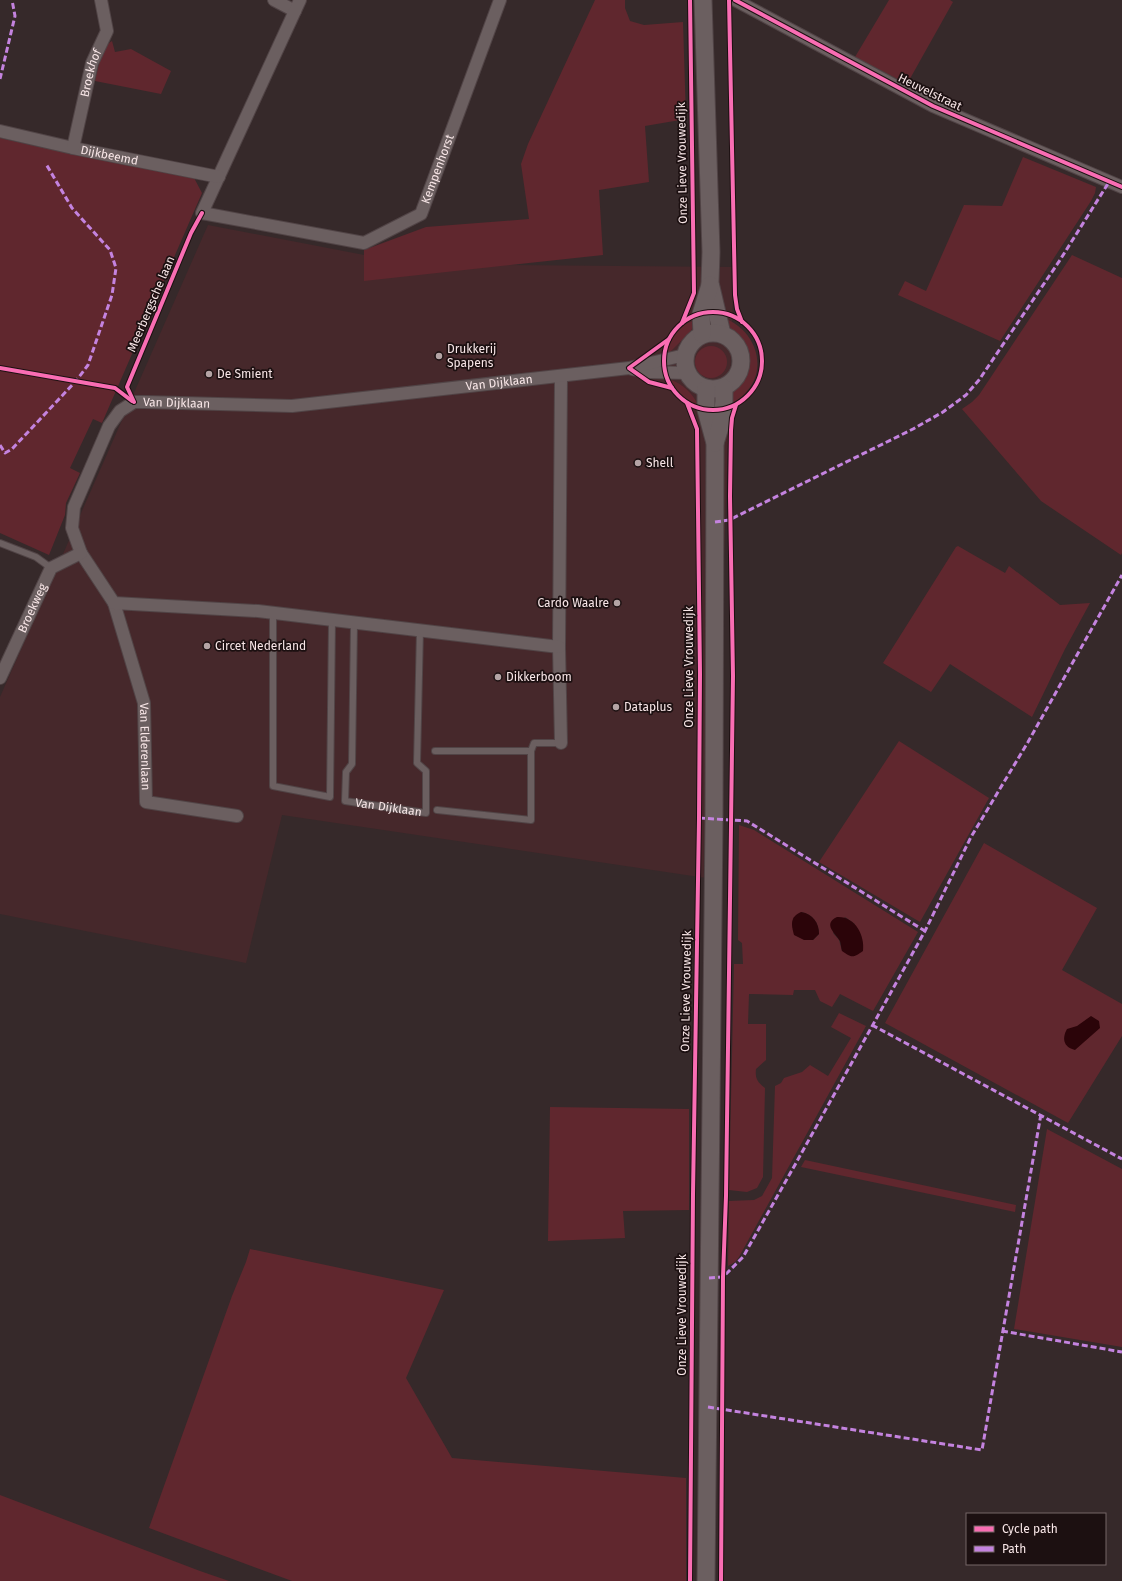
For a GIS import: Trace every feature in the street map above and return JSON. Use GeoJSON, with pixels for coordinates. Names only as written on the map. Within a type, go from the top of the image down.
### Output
{"type":"FeatureCollection","features":[{"type":"Feature","properties":{"kind":"main road","name":"Onze Lieve Vrouwedijk"},"geometry":{"type":"LineString","coordinates":[[702,334],[701,314],[710,283],[711,252],[703,0]]}},
{"type":"Feature","properties":{"kind":"main road","name":"Onze Lieve Vrouwedijk"},"geometry":{"type":"LineString","coordinates":[[710,283],[722,334]]}},
{"type":"Feature","properties":{"kind":"main road"},"geometry":{"type":"LineString","coordinates":[[702,334],[722,334],[737,346],[741,360],[738,374],[732,382],[724,388],[715,390],[706,389],[698,386],[691,380],[684,365],[685,356],[691,343],[702,334]]}},
{"type":"Feature","properties":{"kind":"main road","name":"Onze Lieve Vrouwedijk"},"geometry":{"type":"LineString","coordinates":[[715,443],[722,426],[725,409],[724,388]]}},
{"type":"Feature","properties":{"kind":"main road","name":"Onze Lieve Vrouwedijk"},"geometry":{"type":"LineString","coordinates":[[706,389],[706,410],[715,443],[714,820],[706,1581]]}},
{"type":"Feature","properties":{"kind":"street","name":"Broekhof"},"geometry":{"type":"LineString","coordinates":[[73,148],[92,63],[107,30],[101,0]]}},
{"type":"Feature","properties":{"kind":"street"},"geometry":{"type":"LineString","coordinates":[[219,177],[298,5],[274,0]]}},
{"type":"Feature","properties":{"kind":"street","name":"Kempenhorst"},"geometry":{"type":"LineString","coordinates":[[219,177],[202,213],[364,243],[420,214],[500,0]]}},
{"type":"Feature","properties":{"kind":"street","name":"Heuvelstraat"},"geometry":{"type":"LineString","coordinates":[[735,0],[933,106],[1122,187]]}},
{"type":"Feature","properties":{"kind":"street","name":"Dijkbeemd"},"geometry":{"type":"LineString","coordinates":[[0,132],[219,177]]}},
{"type":"Feature","properties":{"kind":"street","name":"Van Dijklaan"},"geometry":{"type":"LineString","coordinates":[[114,603],[81,553],[72,528],[74,507],[109,426],[120,411],[134,402],[292,406],[561,377],[629,368],[685,356]]}},
{"type":"Feature","properties":{"kind":"street","name":"Van Dijklaan"},"geometry":{"type":"LineString","coordinates":[[629,368],[647,372],[687,373]]}},
{"type":"Feature","properties":{"kind":"street"},"geometry":{"type":"LineString","coordinates":[[561,377],[559,647],[562,743]]}},
{"type":"Feature","properties":{"kind":"street"},"geometry":{"type":"LineString","coordinates":[[51,568],[81,553]]}},
{"type":"Feature","properties":{"kind":"street","name":"Broekweg"},"geometry":{"type":"LineString","coordinates":[[0,678],[51,568]]}},
{"type":"Feature","properties":{"kind":"street"},"geometry":{"type":"LineString","coordinates":[[114,603],[273,613],[559,647]]}},
{"type":"Feature","properties":{"kind":"street","name":"Van Elderenlaan"},"geometry":{"type":"LineString","coordinates":[[114,603],[144,703],[146,802],[237,816]]}},
{"type":"Feature","properties":{"kind":"lane"},"geometry":{"type":"LineString","coordinates":[[0,543],[36,557],[51,568]]}},
{"type":"Feature","properties":{"kind":"lane"},"geometry":{"type":"LineString","coordinates":[[273,613],[273,786],[330,797],[332,620]]}},
{"type":"Feature","properties":{"kind":"lane","name":"Van Dijklaan"},"geometry":{"type":"LineString","coordinates":[[354,623],[352,764],[346,772],[345,801],[426,813],[426,771],[417,763],[420,630]]}},
{"type":"Feature","properties":{"kind":"lane"},"geometry":{"type":"LineString","coordinates":[[435,751],[531,751],[534,743],[562,743]]}},
{"type":"Feature","properties":{"kind":"lane","name":"Van Dijklaan"},"geometry":{"type":"LineString","coordinates":[[437,810],[531,820],[531,751]]}},
{"type":"Feature","properties":{"kind":"shaded area"},"geometry":{"type":"Polygon","coordinates":[[[595,0],[625,0],[625,8],[630,21],[644,25],[683,22],[686,119],[645,126],[649,182],[599,190],[603,255],[364,281],[364,250],[426,227],[529,219],[521,164],[528,144],[595,0]]]}},
{"type":"Feature","properties":{"kind":"shaded area"},"geometry":{"type":"Polygon","coordinates":[[[889,0],[950,0],[953,2],[907,84],[855,57],[889,0]]]}},
{"type":"Feature","properties":{"kind":"shaded area"},"geometry":{"type":"Polygon","coordinates":[[[112,41],[115,52],[131,49],[171,71],[161,94],[95,81],[105,48],[112,41]]]}},
{"type":"Feature","properties":{"kind":"shaded area"},"geometry":{"type":"Polygon","coordinates":[[[0,138],[49,149],[193,176],[202,193],[102,423],[93,419],[70,468],[80,473],[66,503],[65,515],[49,555],[0,533],[0,138]]]}},
{"type":"Feature","properties":{"kind":"shaded area"},"geometry":{"type":"Polygon","coordinates":[[[1023,157],[1096,187],[1091,201],[1000,341],[898,295],[905,281],[926,291],[964,205],[1002,206],[1023,157]]]}},
{"type":"Feature","properties":{"kind":"shaded area"},"geometry":{"type":"Polygon","coordinates":[[[208,225],[411,264],[734,267],[713,879],[282,815],[246,963],[0,914],[0,697],[208,225]]]}},
{"type":"Feature","properties":{"kind":"shaded area"},"geometry":{"type":"Polygon","coordinates":[[[1072,255],[1122,278],[1121,555],[1041,501],[962,409],[979,395],[1072,255]]]}},
{"type":"Feature","properties":{"kind":"shaded area"},"geometry":{"type":"Polygon","coordinates":[[[723,318],[734,323],[743,330],[755,349],[757,360],[757,370],[754,381],[743,396],[727,406],[730,395],[745,377],[748,367],[745,352],[723,318]]]}},
{"type":"Feature","properties":{"kind":"shaded area"},"geometry":{"type":"Polygon","coordinates":[[[696,320],[691,331],[668,354],[668,348],[672,337],[676,332],[685,324],[696,320]]]}},
{"type":"Feature","properties":{"kind":"shaded area"},"geometry":{"type":"Polygon","coordinates":[[[708,346],[714,346],[724,353],[727,362],[726,368],[720,375],[714,378],[708,378],[698,371],[695,365],[695,359],[702,349],[708,346]]]}},
{"type":"Feature","properties":{"kind":"shaded area"},"geometry":{"type":"Polygon","coordinates":[[[670,380],[687,390],[694,398],[698,407],[681,397],[672,386],[669,381],[670,380]]]}},
{"type":"Feature","properties":{"kind":"shaded area"},"geometry":{"type":"Polygon","coordinates":[[[958,546],[1005,573],[1009,566],[1060,605],[1090,603],[1065,649],[1032,717],[950,664],[931,692],[883,663],[958,546]]]}},
{"type":"Feature","properties":{"kind":"shaded area"},"geometry":{"type":"Polygon","coordinates":[[[899,741],[989,798],[920,922],[819,862],[899,741]]]}},
{"type":"Feature","properties":{"kind":"shaded area"},"geometry":{"type":"Polygon","coordinates":[[[739,825],[754,830],[918,932],[873,1011],[840,994],[832,1007],[820,1001],[815,990],[794,990],[793,995],[749,994],[748,1024],[766,1024],[766,1060],[756,1069],[757,1080],[765,1088],[763,1177],[757,1188],[747,1192],[729,1190],[734,964],[743,964],[742,943],[738,940],[739,825]],[[801,912],[804,940],[813,940],[819,934],[818,926],[812,917],[801,912]],[[845,917],[833,933],[839,940],[842,951],[855,924],[845,917]]]}},
{"type":"Feature","properties":{"kind":"shaded area"},"geometry":{"type":"Polygon","coordinates":[[[984,843],[1097,908],[1062,970],[1122,1004],[1122,1036],[1068,1123],[885,1023],[984,843]]]}},
{"type":"Feature","properties":{"kind":"shaded area"},"geometry":{"type":"Polygon","coordinates":[[[801,912],[812,917],[818,926],[819,934],[813,940],[804,940],[794,935],[792,921],[797,914],[801,912]]]}},
{"type":"Feature","properties":{"kind":"shaded area"},"geometry":{"type":"Polygon","coordinates":[[[837,917],[849,920],[858,928],[862,939],[863,951],[857,955],[850,956],[842,951],[840,941],[830,926],[833,920],[837,917]]]}},
{"type":"Feature","properties":{"kind":"shaded area"},"geometry":{"type":"Polygon","coordinates":[[[839,1013],[866,1026],[739,1257],[735,1262],[728,1266],[729,1201],[754,1200],[762,1196],[772,1178],[775,1086],[781,1083],[784,1078],[802,1072],[810,1065],[828,1076],[851,1038],[831,1027],[839,1013]]]}},
{"type":"Feature","properties":{"kind":"shaded area"},"geometry":{"type":"Polygon","coordinates":[[[1091,1016],[1099,1021],[1100,1028],[1075,1050],[1068,1047],[1064,1039],[1067,1029],[1077,1026],[1091,1016]]]}},
{"type":"Feature","properties":{"kind":"shaded area"},"geometry":{"type":"Polygon","coordinates":[[[550,1107],[689,1109],[689,1210],[623,1211],[625,1238],[548,1241],[550,1107]]]}},
{"type":"Feature","properties":{"kind":"shaded area"},"geometry":{"type":"Polygon","coordinates":[[[1047,1129],[1122,1169],[1122,1347],[1014,1329],[1047,1129]]]}},
{"type":"Feature","properties":{"kind":"shaded area"},"geometry":{"type":"Polygon","coordinates":[[[805,1160],[1016,1205],[1015,1212],[801,1167],[805,1160]]]}},
{"type":"Feature","properties":{"kind":"shaded area"},"geometry":{"type":"Polygon","coordinates":[[[250,1249],[444,1290],[406,1378],[452,1458],[686,1478],[686,1581],[292,1581],[149,1528],[250,1249]]]}},
{"type":"Feature","properties":{"kind":"shaded area"},"geometry":{"type":"Polygon","coordinates":[[[0,1495],[200,1571],[229,1581],[0,1581],[0,1495]]]}},
{"type":"Feature","properties":{"kind":"marked path"},"geometry":{"type":"LineString","coordinates":[[0,79],[15,16],[12,0]]}},
{"type":"Feature","properties":{"kind":"marked path"},"geometry":{"type":"LineString","coordinates":[[0,445],[5,453],[12,449],[76,381],[88,365],[112,295],[116,268],[110,250],[72,208],[46,164]]}},
{"type":"Feature","properties":{"kind":"marked path"},"geometry":{"type":"LineString","coordinates":[[715,522],[729,520],[913,429],[943,412],[966,395],[979,380],[1060,260],[1109,182]]}},
{"type":"Feature","properties":{"kind":"marked path"},"geometry":{"type":"LineString","coordinates":[[709,1278],[723,1277],[743,1257],[925,931],[971,837],[1028,742],[1122,575]]}},
{"type":"Feature","properties":{"kind":"marked path"},"geometry":{"type":"LineString","coordinates":[[699,818],[747,821],[925,931]]}},
{"type":"Feature","properties":{"kind":"marked path"},"geometry":{"type":"LineString","coordinates":[[872,1025],[1122,1159]]}},
{"type":"Feature","properties":{"kind":"marked path"},"geometry":{"type":"LineString","coordinates":[[708,1407],[982,1450],[1041,1114]]}},
{"type":"Feature","properties":{"kind":"marked path"},"geometry":{"type":"LineString","coordinates":[[1002,1331],[1122,1352]]}},
{"type":"Feature","properties":{"kind":"cycle path"},"geometry":{"type":"LineString","coordinates":[[682,323],[694,293],[690,0]]}},
{"type":"Feature","properties":{"kind":"cycle path"},"geometry":{"type":"LineString","coordinates":[[729,0],[735,295],[737,309],[742,322]]}},
{"type":"Feature","properties":{"kind":"cycle path"},"geometry":{"type":"LineString","coordinates":[[735,0],[933,106],[1122,187]]}},
{"type":"Feature","properties":{"kind":"cycle path","name":"Meerbergsche laan"},"geometry":{"type":"LineString","coordinates":[[134,402],[127,387],[191,233],[202,213]]}},
{"type":"Feature","properties":{"kind":"cycle path"},"geometry":{"type":"LineString","coordinates":[[713,312],[732,316],[748,326],[758,342],[762,361],[758,380],[748,396],[732,406],[713,410],[694,406],[678,396],[668,380],[664,361],[668,342],[678,326],[694,316],[713,312]]}},
{"type":"Feature","properties":{"kind":"cycle path"},"geometry":{"type":"LineString","coordinates":[[669,339],[629,368],[649,382],[672,388]]}},
{"type":"Feature","properties":{"kind":"cycle path"},"geometry":{"type":"LineString","coordinates":[[0,368],[115,388],[132,401]]}},
{"type":"Feature","properties":{"kind":"cycle path"},"geometry":{"type":"LineString","coordinates":[[687,403],[697,429],[700,674],[693,1194],[690,1581]]}},
{"type":"Feature","properties":{"kind":"cycle path"},"geometry":{"type":"LineString","coordinates":[[721,1581],[723,1277],[726,1196],[733,676],[730,496],[731,430],[732,418],[736,405]]}},
{"type":"Feature","properties":{"kind":"place","name":"Drukkerij Spapens"},"geometry":{"type":"Point","coordinates":[439,356]}},
{"type":"Feature","properties":{"kind":"place","name":"De Smient"},"geometry":{"type":"Point","coordinates":[209,374]}},
{"type":"Feature","properties":{"kind":"place","name":"Shell"},"geometry":{"type":"Point","coordinates":[638,463]}},
{"type":"Feature","properties":{"kind":"place","name":"Cardo Waalre"},"geometry":{"type":"Point","coordinates":[617,603]}},
{"type":"Feature","properties":{"kind":"place","name":"Circet Nederland"},"geometry":{"type":"Point","coordinates":[207,646]}},
{"type":"Feature","properties":{"kind":"place","name":"Dikkerboom"},"geometry":{"type":"Point","coordinates":[498,677]}},
{"type":"Feature","properties":{"kind":"place","name":"Dataplus"},"geometry":{"type":"Point","coordinates":[616,707]}}]}
